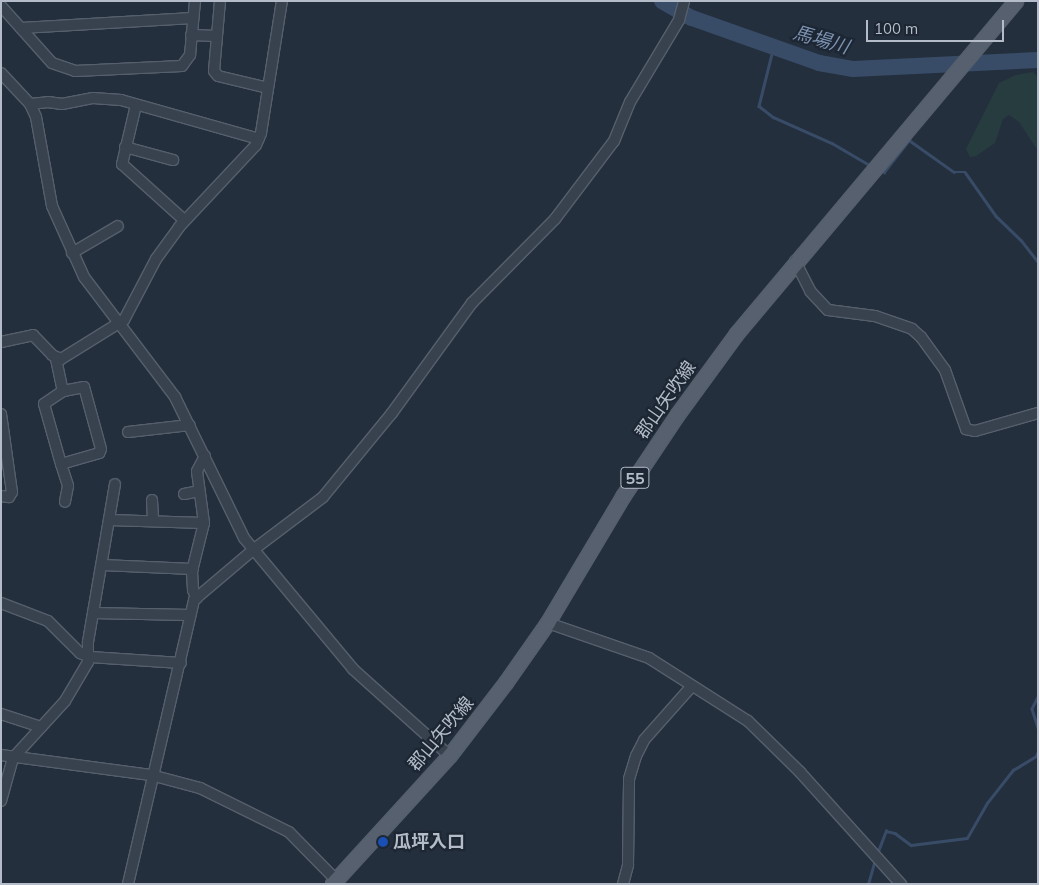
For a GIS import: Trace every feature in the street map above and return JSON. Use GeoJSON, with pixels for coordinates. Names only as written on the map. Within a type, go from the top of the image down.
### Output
{"type":"FeatureCollection","features":[{"type":"Feature","properties":{"kind":"main road","name":"郡山矢吹線"},"geometry":{"type":"LineString","coordinates":[[334,882],[450,756],[548,623],[623,497],[677,416],[795,261],[1016,1]]}},
{"type":"Feature","properties":{"kind":"street"},"geometry":{"type":"LineString","coordinates":[[1,6],[52,63],[75,71],[182,66],[189,59],[195,1]]}},
{"type":"Feature","properties":{"kind":"street"},"geometry":{"type":"LineString","coordinates":[[220,1],[214,71],[218,76],[268,88]]}},
{"type":"Feature","properties":{"kind":"street"},"geometry":{"type":"LineString","coordinates":[[56,359],[65,357],[120,324],[156,258],[184,220],[254,150],[259,139],[282,1]]}},
{"type":"Feature","properties":{"kind":"street"},"geometry":{"type":"LineString","coordinates":[[128,884],[151,775],[181,663],[190,616],[197,598],[253,550],[297,519],[342,477],[446,342],[472,303],[555,219],[614,141],[630,102],[679,20],[684,3]]}},
{"type":"Feature","properties":{"kind":"street"},"geometry":{"type":"LineString","coordinates":[[20,28],[193,18]]}},
{"type":"Feature","properties":{"kind":"street"},"geometry":{"type":"LineString","coordinates":[[191,35],[217,36]]}},
{"type":"Feature","properties":{"kind":"street"},"geometry":{"type":"LineString","coordinates":[[1,73],[30,104],[41,134],[52,206],[84,277],[152,363],[190,425],[253,550],[293,594],[353,670],[450,756]]}},
{"type":"Feature","properties":{"kind":"street"},"geometry":{"type":"LineString","coordinates":[[30,104],[48,102],[62,104],[96,98],[136,105],[259,139]]}},
{"type":"Feature","properties":{"kind":"street"},"geometry":{"type":"LineString","coordinates":[[136,105],[122,158],[125,169],[184,220]]}},
{"type":"Feature","properties":{"kind":"street"},"geometry":{"type":"LineString","coordinates":[[125,147],[173,160]]}},
{"type":"Feature","properties":{"kind":"street"},"geometry":{"type":"LineString","coordinates":[[72,253],[118,226]]}},
{"type":"Feature","properties":{"kind":"street"},"geometry":{"type":"LineString","coordinates":[[795,261],[810,291],[828,310],[875,316],[912,329],[921,336],[945,370],[966,430],[975,431],[1038,413]]}},
{"type":"Feature","properties":{"kind":"street"},"geometry":{"type":"LineString","coordinates":[[1,342],[33,335],[56,359],[63,391]]}},
{"type":"Feature","properties":{"kind":"street"},"geometry":{"type":"LineString","coordinates":[[61,464],[99,453],[101,449],[84,387],[63,391],[44,404],[68,491],[66,502]]}},
{"type":"Feature","properties":{"kind":"street"},"geometry":{"type":"LineString","coordinates":[[1,414],[12,492],[9,497],[1,496]]}},
{"type":"Feature","properties":{"kind":"street"},"geometry":{"type":"LineString","coordinates":[[128,432],[190,425]]}},
{"type":"Feature","properties":{"kind":"street"},"geometry":{"type":"LineString","coordinates":[[197,598],[193,590],[192,569],[204,523],[197,471],[205,456]]}},
{"type":"Feature","properties":{"kind":"street"},"geometry":{"type":"LineString","coordinates":[[1,801],[13,758],[64,700],[90,657],[88,642],[115,484]]}},
{"type":"Feature","properties":{"kind":"street"},"geometry":{"type":"LineString","coordinates":[[184,494],[199,491]]}},
{"type":"Feature","properties":{"kind":"street"},"geometry":{"type":"LineString","coordinates":[[152,500],[153,521]]}},
{"type":"Feature","properties":{"kind":"street"},"geometry":{"type":"LineString","coordinates":[[109,520],[204,523]]}},
{"type":"Feature","properties":{"kind":"street"},"geometry":{"type":"LineString","coordinates":[[102,565],[192,569]]}},
{"type":"Feature","properties":{"kind":"street"},"geometry":{"type":"LineString","coordinates":[[1,602],[48,621],[80,653],[90,657],[181,663]]}},
{"type":"Feature","properties":{"kind":"street"},"geometry":{"type":"LineString","coordinates":[[94,613],[190,616]]}},
{"type":"Feature","properties":{"kind":"street"},"geometry":{"type":"LineString","coordinates":[[548,623],[626,648],[668,669],[748,721],[778,748],[901,884]]}},
{"type":"Feature","properties":{"kind":"street"},"geometry":{"type":"LineString","coordinates":[[623,884],[628,865],[631,770],[644,740],[692,686]]}},
{"type":"Feature","properties":{"kind":"street"},"geometry":{"type":"LineString","coordinates":[[1,714],[41,727]]}},
{"type":"Feature","properties":{"kind":"street"},"geometry":{"type":"LineString","coordinates":[[1,755],[151,775],[219,795],[278,825],[306,848],[334,882]]}},
{"type":"Feature","properties":{"kind":"green space"},"geometry":{"type":"Polygon","coordinates":[[[1033,72],[1038,77],[1038,151],[1019,122],[1009,115],[1003,119],[995,143],[976,156],[970,157],[966,149],[999,83],[1016,75],[1033,72]]]}},
{"type":"Feature","properties":{"kind":"waterway","name":"馬場川"},"geometry":{"type":"LineString","coordinates":[[662,1],[692,18],[819,63],[853,69],[1038,60]]}},
{"type":"Feature","properties":{"kind":"waterway"},"geometry":{"type":"LineString","coordinates":[[774,46],[759,106],[773,117],[832,143],[871,166]]}},
{"type":"Feature","properties":{"kind":"waterway"},"geometry":{"type":"LineString","coordinates":[[881,170],[884,172],[909,140],[954,172],[965,172],[996,216],[1021,240],[1038,262]]}},
{"type":"Feature","properties":{"kind":"waterway"},"geometry":{"type":"LineString","coordinates":[[1038,697],[1032,709],[1038,728]]}},
{"type":"Feature","properties":{"kind":"waterway"},"geometry":{"type":"LineString","coordinates":[[877,854],[886,831],[895,833],[911,845],[967,838],[987,803],[1013,770],[1036,756],[1038,751]]}},
{"type":"Feature","properties":{"kind":"waterway"},"geometry":{"type":"LineString","coordinates":[[868,884],[875,859]]}},
{"type":"Feature","properties":{"kind":"place","name":"瓜坪入口"},"geometry":{"type":"Point","coordinates":[383,842]}}]}
